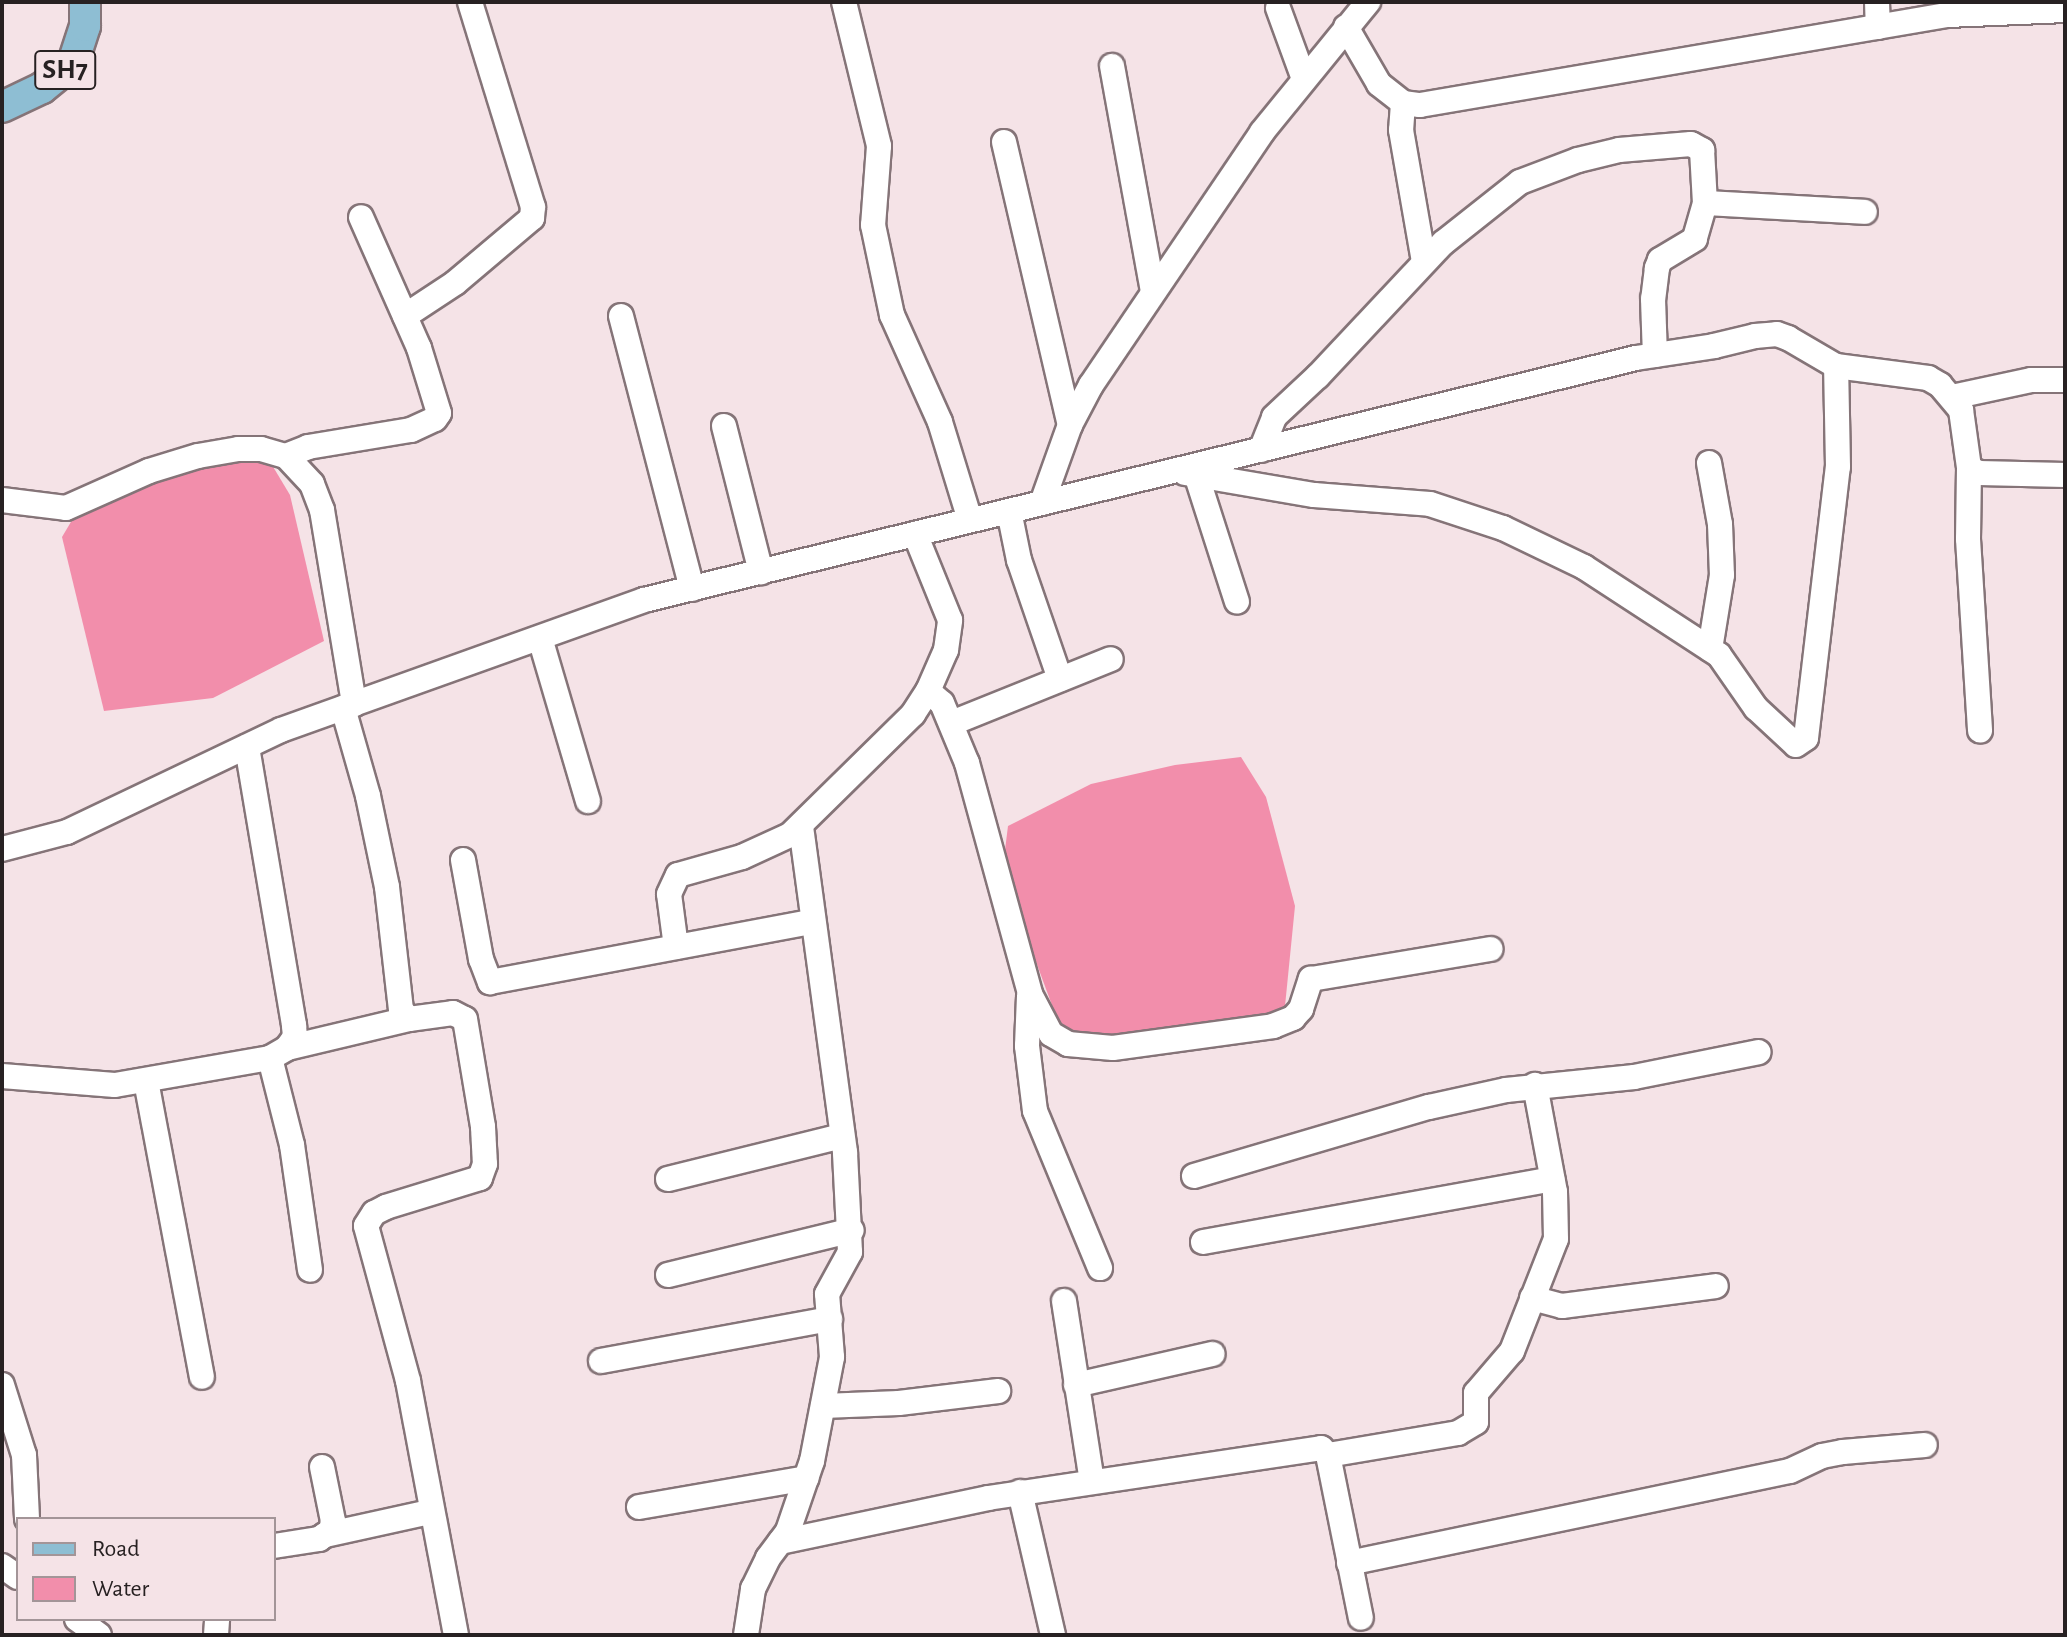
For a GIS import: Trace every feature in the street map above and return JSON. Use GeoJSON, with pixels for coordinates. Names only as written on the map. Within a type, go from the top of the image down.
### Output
{"type":"FeatureCollection","features":[{"type":"Feature","properties":{"kind":"main road","name":"SH7"},"geometry":{"type":"LineString","coordinates":[[2,107],[42,88],[73,63],[85,26],[85,2]]}},
{"type":"Feature","properties":{"kind":"street"},"geometry":{"type":"LineString","coordinates":[[405,316],[455,283],[532,218],[533,207],[470,2]]}},
{"type":"Feature","properties":{"kind":"street"},"geometry":{"type":"LineString","coordinates":[[844,2],[879,146],[873,225],[892,315],[940,422],[970,520]]}},
{"type":"Feature","properties":{"kind":"street"},"geometry":{"type":"LineString","coordinates":[[1042,503],[1070,425],[1091,385],[1262,132],[1368,2]]}},
{"type":"Feature","properties":{"kind":"street"},"geometry":{"type":"LineString","coordinates":[[1877,2],[1878,27]]}},
{"type":"Feature","properties":{"kind":"street"},"geometry":{"type":"LineString","coordinates":[[1278,8],[1304,79]]}},
{"type":"Feature","properties":{"kind":"street"},"geometry":{"type":"LineString","coordinates":[[1346,27],[1379,84],[1403,103],[1420,105],[1947,15],[2065,10]]}},
{"type":"Feature","properties":{"kind":"street"},"geometry":{"type":"LineString","coordinates":[[1112,66],[1153,291]]}},
{"type":"Feature","properties":{"kind":"street"},"geometry":{"type":"LineString","coordinates":[[1403,103],[1401,130],[1424,262]]}},
{"type":"Feature","properties":{"kind":"street"},"geometry":{"type":"LineString","coordinates":[[1004,142],[1070,425]]}},
{"type":"Feature","properties":{"kind":"street"},"geometry":{"type":"LineString","coordinates":[[1261,450],[1274,417],[1318,376],[1443,243],[1520,182],[1578,160],[1619,150],[1697,145],[1702,150],[1706,178],[1705,203],[1695,239],[1660,260],[1657,268],[1653,299],[1655,355]]}},
{"type":"Feature","properties":{"kind":"street"},"geometry":{"type":"LineString","coordinates":[[1705,203],[1865,212]]}},
{"type":"Feature","properties":{"kind":"street"},"geometry":{"type":"LineString","coordinates":[[286,456],[308,447],[411,430],[435,419],[439,405],[405,316],[361,217]]}},
{"type":"Feature","properties":{"kind":"street"},"geometry":{"type":"LineString","coordinates":[[621,316],[692,589]]}},
{"type":"Feature","properties":{"kind":"street"},"geometry":{"type":"LineString","coordinates":[[2,849],[67,832],[247,747],[348,706],[644,600],[1042,503],[1185,473],[1261,450],[1655,355],[1777,334],[1836,366],[1928,378],[1952,397],[1961,410],[1969,468],[1968,539],[1980,731]]}},
{"type":"Feature","properties":{"kind":"street"},"geometry":{"type":"LineString","coordinates":[[1185,473],[1314,495],[1430,504],[1503,528],[1584,567],[1710,649],[1728,666],[1756,708],[1796,745],[1806,738],[1838,467],[1836,366]]}},
{"type":"Feature","properties":{"kind":"street"},"geometry":{"type":"LineString","coordinates":[[1952,397],[2031,380],[2065,380]]}},
{"type":"Feature","properties":{"kind":"street"},"geometry":{"type":"LineString","coordinates":[[724,426],[761,572]]}},
{"type":"Feature","properties":{"kind":"street"},"geometry":{"type":"LineString","coordinates":[[2,500],[66,508],[149,471],[198,456],[238,449],[261,449],[286,456],[312,484],[322,510],[348,706],[387,887],[401,1010],[409,1019]]}},
{"type":"Feature","properties":{"kind":"street"},"geometry":{"type":"LineString","coordinates":[[1709,463],[1720,524],[1722,575],[1710,649]]}},
{"type":"Feature","properties":{"kind":"street"},"geometry":{"type":"LineString","coordinates":[[1969,468],[1979,473],[2065,475]]}},
{"type":"Feature","properties":{"kind":"street"},"geometry":{"type":"LineString","coordinates":[[1185,473],[1237,602]]}},
{"type":"Feature","properties":{"kind":"street"},"geometry":{"type":"LineString","coordinates":[[1009,511],[1019,560],[1060,679]]}},
{"type":"Feature","properties":{"kind":"street"},"geometry":{"type":"LineString","coordinates":[[676,947],[669,894],[678,875],[780,843],[801,826],[913,714],[928,691],[946,650],[950,620],[915,534]]}},
{"type":"Feature","properties":{"kind":"street"},"geometry":{"type":"LineString","coordinates":[[540,638],[588,801]]}},
{"type":"Feature","properties":{"kind":"street"},"geometry":{"type":"LineString","coordinates":[[952,723],[1111,659]]}},
{"type":"Feature","properties":{"kind":"street"},"geometry":{"type":"LineString","coordinates":[[928,691],[942,703],[952,723],[986,828],[1030,994],[1051,1034],[1068,1044],[1113,1048],[1273,1026],[1293,1018],[1301,1009],[1311,979],[1491,949]]}},
{"type":"Feature","properties":{"kind":"street"},"geometry":{"type":"LineString","coordinates":[[247,747],[294,1025],[295,1037],[279,1053]]}},
{"type":"Feature","properties":{"kind":"street"},"geometry":{"type":"LineString","coordinates":[[746,1635],[753,1589],[795,1514],[807,1478],[832,1357],[827,1294],[847,1261],[852,1230],[801,826]]}},
{"type":"Feature","properties":{"kind":"street"},"geometry":{"type":"LineString","coordinates":[[463,860],[481,959],[490,982],[812,922]]}},
{"type":"Feature","properties":{"kind":"street"},"geometry":{"type":"LineString","coordinates":[[1030,994],[1027,1046],[1035,1111],[1100,1268]]}},
{"type":"Feature","properties":{"kind":"street"},"geometry":{"type":"LineString","coordinates":[[2,1076],[115,1085],[279,1053],[409,1019],[453,1013],[465,1019],[485,1164],[483,1174],[475,1181],[386,1207],[374,1213],[366,1226],[408,1381],[430,1512],[456,1635]]}},
{"type":"Feature","properties":{"kind":"street"},"geometry":{"type":"LineString","coordinates":[[1194,1176],[1429,1107],[1535,1085],[1602,1082],[1759,1052]]}},
{"type":"Feature","properties":{"kind":"street"},"geometry":{"type":"LineString","coordinates":[[279,1053],[310,1270]]}},
{"type":"Feature","properties":{"kind":"street"},"geometry":{"type":"LineString","coordinates":[[146,1081],[202,1377]]}},
{"type":"Feature","properties":{"kind":"street"},"geometry":{"type":"LineString","coordinates":[[1328,1455],[1468,1429],[1476,1422],[1476,1393],[1512,1351],[1556,1239],[1552,1179],[1535,1085]]}},
{"type":"Feature","properties":{"kind":"street"},"geometry":{"type":"LineString","coordinates":[[668,1179],[842,1136]]}},
{"type":"Feature","properties":{"kind":"street"},"geometry":{"type":"LineString","coordinates":[[1203,1242],[1552,1179]]}},
{"type":"Feature","properties":{"kind":"street"},"geometry":{"type":"LineString","coordinates":[[668,1275],[852,1230]]}},
{"type":"Feature","properties":{"kind":"street"},"geometry":{"type":"LineString","coordinates":[[1532,1298],[1562,1306],[1716,1286]]}},
{"type":"Feature","properties":{"kind":"street"},"geometry":{"type":"LineString","coordinates":[[1064,1301],[1092,1481]]}},
{"type":"Feature","properties":{"kind":"street"},"geometry":{"type":"LineString","coordinates":[[601,1361],[830,1319]]}},
{"type":"Feature","properties":{"kind":"street"},"geometry":{"type":"LineString","coordinates":[[1076,1385],[1213,1354]]}},
{"type":"Feature","properties":{"kind":"street"},"geometry":{"type":"LineString","coordinates":[[2,1385],[24,1455],[27,1517]]}},
{"type":"Feature","properties":{"kind":"street"},"geometry":{"type":"LineString","coordinates":[[823,1406],[899,1403],[998,1391]]}},
{"type":"Feature","properties":{"kind":"street"},"geometry":{"type":"LineString","coordinates":[[1349,1563],[1790,1471],[1822,1456],[1925,1445]]}},
{"type":"Feature","properties":{"kind":"street"},"geometry":{"type":"LineString","coordinates":[[780,1542],[1020,1492],[1321,1448],[1328,1455],[1361,1618]]}},
{"type":"Feature","properties":{"kind":"street"},"geometry":{"type":"LineString","coordinates":[[322,1467],[333,1521],[331,1531],[325,1535]]}},
{"type":"Feature","properties":{"kind":"street"},"geometry":{"type":"LineString","coordinates":[[639,1507],[807,1478]]}},
{"type":"Feature","properties":{"kind":"street"},"geometry":{"type":"LineString","coordinates":[[1020,1492],[1053,1635]]}},
{"type":"Feature","properties":{"kind":"street"},"geometry":{"type":"LineString","coordinates":[[276,1546],[430,1512]]}},
{"type":"Feature","properties":{"kind":"street"},"geometry":{"type":"LineString","coordinates":[[80,1621],[99,1635]]}},
{"type":"Feature","properties":{"kind":"water"},"geometry":{"type":"Polygon","coordinates":[[[213,458],[269,460],[290,495],[324,641],[213,698],[104,711],[62,537],[81,505],[213,458]]]}},
{"type":"Feature","properties":{"kind":"water"},"geometry":{"type":"Polygon","coordinates":[[[1241,757],[1266,797],[1295,906],[1285,1006],[1260,1020],[1127,1037],[1063,1035],[1018,913],[1005,850],[1008,826],[1091,784],[1175,765],[1241,757]]]}}]}
